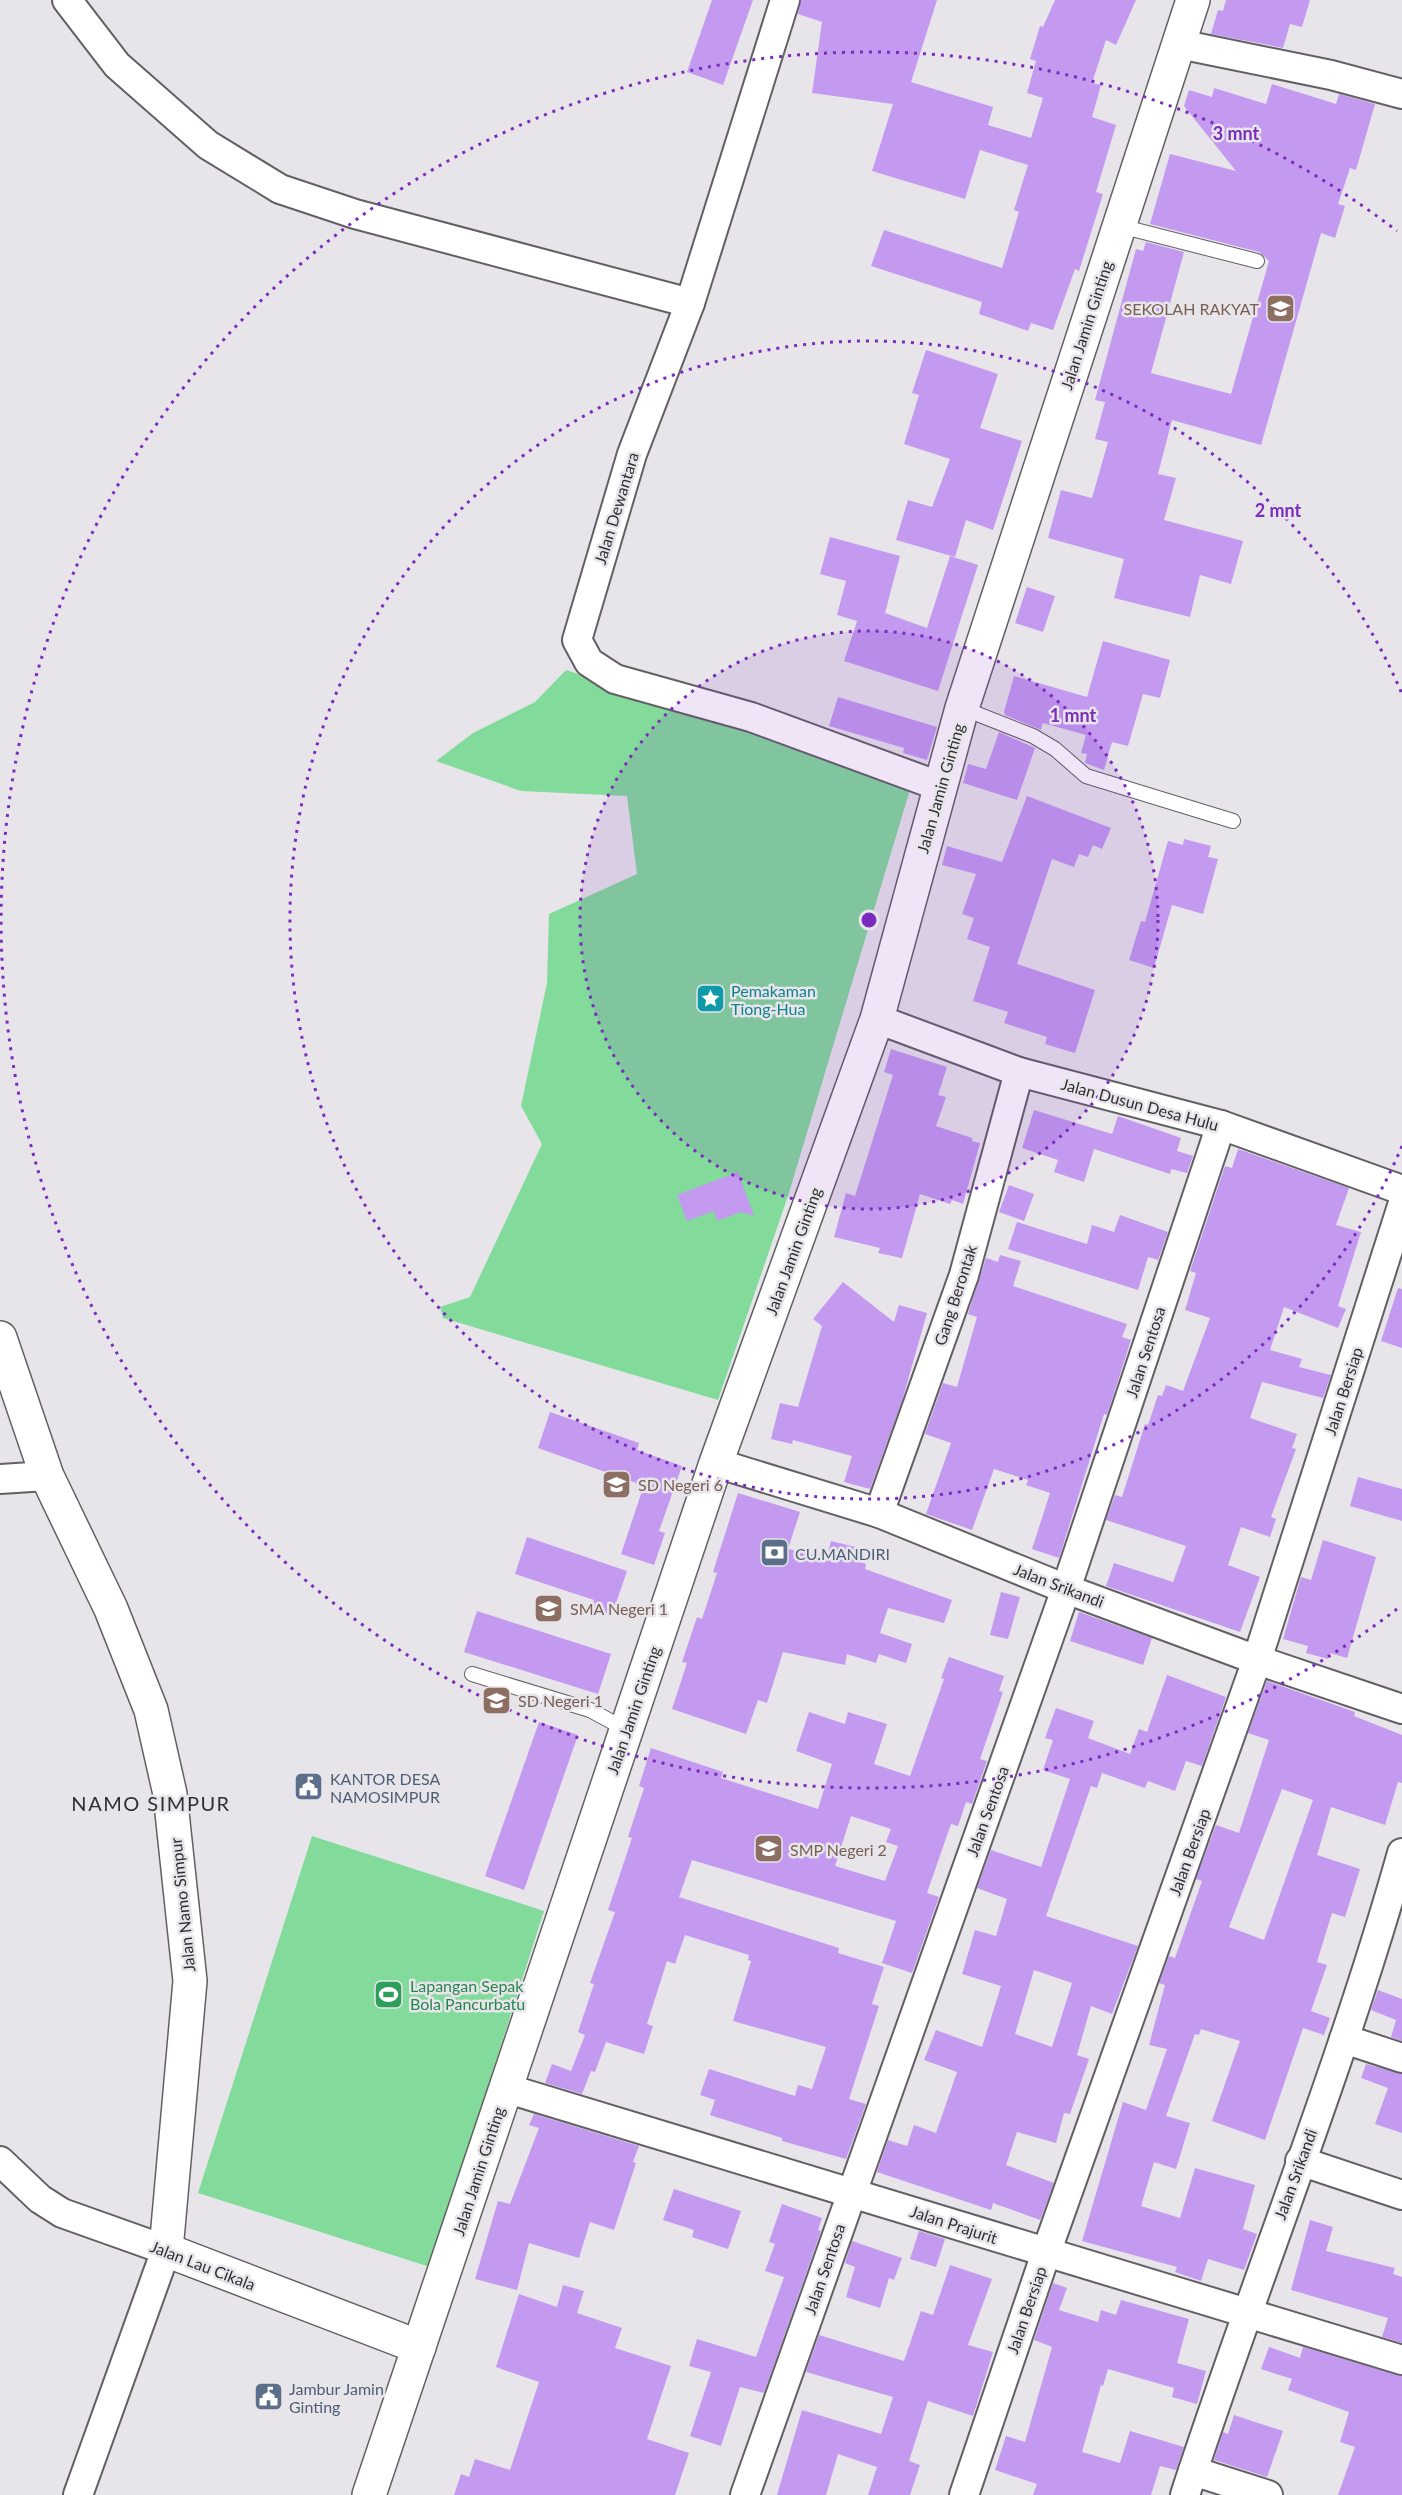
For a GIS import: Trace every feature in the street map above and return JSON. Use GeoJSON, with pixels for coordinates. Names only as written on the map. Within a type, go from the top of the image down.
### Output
{"type":"FeatureCollection","features":[{"type":"Feature","properties":{"kind":"main road","name":"Jalan Jamin Ginting"},"geometry":{"type":"LineString","coordinates":[[369,2495],[716,1463],[877,1019],[962,708],[1193,0]]}},
{"type":"Feature","properties":{"kind":"main road","name":"Jalan Namo Simpur"},"geometry":{"type":"LineString","coordinates":[[0,1338],[47,1476],[111,1609],[151,1710],[170,1794],[190,1981],[166,2250]]}},
{"type":"Feature","properties":{"kind":"main road","name":"Jalan Lau Cikala"},"geometry":{"type":"LineString","coordinates":[[166,2250],[419,2347]]}},
{"type":"Feature","properties":{"kind":"street"},"geometry":{"type":"LineString","coordinates":[[68,0],[117,66],[208,145],[280,189],[356,214],[690,303]]}},
{"type":"Feature","properties":{"kind":"street","name":"Jalan Dewantara"},"geometry":{"type":"LineString","coordinates":[[784,0],[690,303],[632,454],[577,640],[589,662],[615,679],[751,717],[939,786]]}},
{"type":"Feature","properties":{"kind":"street"},"geometry":{"type":"LineString","coordinates":[[1179,44],[1331,75],[1402,94]]}},
{"type":"Feature","properties":{"kind":"street","name":"Jalan Dusun Desa Hulu"},"geometry":{"type":"LineString","coordinates":[[877,1019],[1019,1072],[1221,1125],[1402,1190]]}},
{"type":"Feature","properties":{"kind":"street","name":"Gang Berontak"},"geometry":{"type":"LineString","coordinates":[[879,1513],[964,1275],[1019,1072]]}},
{"type":"Feature","properties":{"kind":"street","name":"Jalan Sentosa"},"geometry":{"type":"LineString","coordinates":[[746,2495],[1066,1589],[1221,1125]]}},
{"type":"Feature","properties":{"kind":"street","name":"Jalan Bersiap"},"geometry":{"type":"LineString","coordinates":[[964,2495],[1046,2253],[1257,1660],[1402,1206]]}},
{"type":"Feature","properties":{"kind":"street","name":"Jalan Srikandi"},"geometry":{"type":"LineString","coordinates":[[716,1463],[879,1513],[1066,1589],[1257,1660],[1402,1709]]}},
{"type":"Feature","properties":{"kind":"street"},"geometry":{"type":"LineString","coordinates":[[0,1479],[47,1476]]}},
{"type":"Feature","properties":{"kind":"street","name":"Jalan Srikandi"},"geometry":{"type":"LineString","coordinates":[[1189,2483],[1246,2312],[1344,2039],[1401,1860]]}},
{"type":"Feature","properties":{"kind":"street"},"geometry":{"type":"LineString","coordinates":[[1344,2039],[1402,2058]]}},
{"type":"Feature","properties":{"kind":"street","name":"Jalan Prajurit"},"geometry":{"type":"LineString","coordinates":[[505,2088],[1402,2360]]}},
{"type":"Feature","properties":{"kind":"street","name":"Jalan Lau Cikala"},"geometry":{"type":"LineString","coordinates":[[0,2161],[40,2199],[62,2213],[166,2250]]}},
{"type":"Feature","properties":{"kind":"street"},"geometry":{"type":"LineString","coordinates":[[1299,2161],[1402,2195]]}},
{"type":"Feature","properties":{"kind":"street"},"geometry":{"type":"LineString","coordinates":[[78,2495],[166,2250]]}},
{"type":"Feature","properties":{"kind":"street"},"geometry":{"type":"LineString","coordinates":[[1189,2483],[1268,2495]]}},
{"type":"Feature","properties":{"kind":"lane"},"geometry":{"type":"LineString","coordinates":[[1120,226],[1257,261]]}},
{"type":"Feature","properties":{"kind":"lane"},"geometry":{"type":"LineString","coordinates":[[962,708],[1033,736],[1055,749],[1086,776],[1233,821]]}},
{"type":"Feature","properties":{"kind":"lane"},"geometry":{"type":"LineString","coordinates":[[472,1674],[590,1710],[627,1730]]}},
{"type":"Feature","properties":{"kind":"green space"},"geometry":{"type":"Polygon","coordinates":[[[566,670],[912,783],[788,1196],[718,1400],[443,1318],[440,1307],[470,1297],[542,1144],[521,1106],[547,983],[549,914],[637,874],[627,796],[521,791],[436,761],[473,733],[535,702],[566,670]]]}},
{"type":"Feature","properties":{"kind":"green space","name":"Lapangan Sepak Bola Pancurbatu"},"geometry":{"type":"Polygon","coordinates":[[[312,1836],[544,1911],[430,2267],[198,2193],[312,1836]]]}},
{"type":"Feature","properties":{"kind":"building"},"geometry":{"type":"Polygon","coordinates":[[[712,0],[753,0],[723,85],[687,72],[712,0]]]}},
{"type":"Feature","properties":{"kind":"building"},"geometry":{"type":"Polygon","coordinates":[[[801,0],[937,0],[911,82],[993,107],[988,125],[1031,138],[1043,98],[1027,93],[1036,61],[1030,59],[1040,26],[1043,27],[1055,0],[1136,0],[1116,45],[1106,40],[1092,83],[1101,85],[1092,117],[1116,125],[1096,192],[1103,194],[1079,271],[1075,269],[1053,330],[1031,323],[1028,331],[979,314],[982,302],[871,266],[884,230],[1002,268],[1019,212],[1014,210],[1028,165],[980,150],[965,199],[872,171],[893,104],[812,93],[822,22],[798,14],[801,0]]]}},
{"type":"Feature","properties":{"kind":"building"},"geometry":{"type":"Polygon","coordinates":[[[1226,0],[1310,0],[1302,27],[1290,24],[1283,48],[1211,34],[1218,10],[1223,11],[1226,0]]]}},
{"type":"Feature","properties":{"kind":"building"},"geometry":{"type":"Polygon","coordinates":[[[1272,84],[1336,104],[1339,94],[1375,104],[1356,170],[1350,168],[1338,204],[1345,206],[1335,238],[1321,233],[1261,445],[1172,420],[1158,474],[1176,478],[1164,520],[1243,541],[1231,584],[1200,575],[1190,617],[1114,598],[1124,559],[1048,538],[1061,490],[1092,498],[1108,442],[1095,439],[1105,402],[1095,400],[1136,249],[1143,251],[1146,242],[1184,252],[1151,373],[1231,394],[1269,261],[1259,252],[1150,224],[1170,154],[1236,171],[1184,106],[1189,90],[1212,97],[1214,88],[1266,104],[1272,84]]]}},
{"type":"Feature","properties":{"kind":"building"},"geometry":{"type":"Polygon","coordinates":[[[926,350],[998,374],[980,428],[1022,441],[993,530],[966,520],[955,557],[896,540],[908,500],[932,507],[950,459],[904,444],[919,395],[912,393],[926,350]]]}},
{"type":"Feature","properties":{"kind":"building"},"geometry":{"type":"Polygon","coordinates":[[[830,537],[900,556],[885,613],[927,628],[950,556],[978,565],[938,691],[844,661],[857,621],[837,615],[846,581],[820,574],[830,537]]]}},
{"type":"Feature","properties":{"kind":"building"},"geometry":{"type":"Polygon","coordinates":[[[1027,587],[1055,596],[1043,632],[1015,623],[1027,587]]]}},
{"type":"Feature","properties":{"kind":"building"},"geometry":{"type":"Polygon","coordinates":[[[1103,641],[1170,660],[1160,698],[1143,694],[1128,746],[1112,742],[1104,770],[1085,763],[1087,754],[1081,753],[1086,735],[1043,723],[1041,730],[1005,715],[1004,712],[1014,676],[1087,697],[1103,641]]]}},
{"type":"Feature","properties":{"kind":"building"},"geometry":{"type":"Polygon","coordinates":[[[838,697],[937,727],[927,760],[903,753],[904,748],[829,726],[838,697]]]}},
{"type":"Feature","properties":{"kind":"building"},"geometry":{"type":"Polygon","coordinates":[[[999,732],[1035,748],[1017,800],[963,783],[968,764],[986,769],[999,732]]]}},
{"type":"Feature","properties":{"kind":"building"},"geometry":{"type":"Polygon","coordinates":[[[1027,796],[1111,828],[1102,849],[1093,845],[1088,857],[1079,854],[1074,867],[1052,859],[1017,964],[1095,990],[1075,1053],[1045,1044],[1047,1037],[1004,1023],[1008,1012],[973,1001],[990,947],[967,939],[974,918],[962,914],[976,874],[942,865],[947,846],[1002,862],[1027,796]]]}},
{"type":"Feature","properties":{"kind":"building"},"geometry":{"type":"Polygon","coordinates":[[[1184,839],[1211,846],[1208,857],[1218,859],[1203,914],[1172,905],[1154,968],[1129,960],[1141,921],[1145,922],[1168,841],[1183,845],[1184,839]]]}},
{"type":"Feature","properties":{"kind":"building"},"geometry":{"type":"Polygon","coordinates":[[[891,1049],[947,1067],[938,1095],[946,1097],[936,1126],[980,1143],[963,1204],[952,1200],[950,1204],[920,1194],[902,1258],[878,1253],[880,1248],[834,1237],[846,1193],[855,1196],[893,1075],[884,1072],[891,1049]]]}},
{"type":"Feature","properties":{"kind":"building"},"geometry":{"type":"Polygon","coordinates":[[[1034,1110],[1112,1134],[1118,1116],[1181,1138],[1177,1151],[1193,1156],[1187,1173],[1171,1169],[1170,1174],[1094,1149],[1084,1182],[1054,1172],[1058,1160],[1022,1148],[1034,1110]]]}},
{"type":"Feature","properties":{"kind":"building"},"geometry":{"type":"Polygon","coordinates":[[[1238,1149],[1349,1188],[1336,1225],[1361,1232],[1338,1306],[1346,1309],[1338,1328],[1284,1307],[1270,1350],[1302,1359],[1299,1367],[1331,1375],[1323,1398],[1262,1382],[1250,1418],[1297,1434],[1292,1448],[1296,1449],[1271,1517],[1276,1519],[1270,1537],[1241,1527],[1228,1565],[1260,1577],[1240,1632],[1106,1586],[1114,1563],[1173,1582],[1186,1546],[1106,1520],[1115,1495],[1122,1497],[1145,1424],[1148,1425],[1158,1395],[1162,1396],[1166,1385],[1183,1391],[1210,1318],[1185,1310],[1196,1273],[1190,1271],[1225,1166],[1232,1168],[1238,1149]]]}},
{"type":"Feature","properties":{"kind":"building"},"geometry":{"type":"Polygon","coordinates":[[[738,1172],[754,1216],[741,1212],[717,1221],[714,1211],[687,1221],[677,1195],[738,1172]]]}},
{"type":"Feature","properties":{"kind":"building"},"geometry":{"type":"Polygon","coordinates":[[[1009,1185],[1034,1194],[1024,1221],[999,1212],[1009,1185]]]}},
{"type":"Feature","properties":{"kind":"building"},"geometry":{"type":"Polygon","coordinates":[[[1120,1215],[1168,1232],[1158,1260],[1148,1257],[1138,1290],[1008,1249],[1017,1222],[1087,1244],[1092,1225],[1114,1232],[1120,1215]]]}},
{"type":"Feature","properties":{"kind":"building"},"geometry":{"type":"Polygon","coordinates":[[[1000,1255],[1021,1261],[1013,1286],[1127,1324],[1122,1337],[1131,1340],[1107,1415],[1104,1414],[1059,1558],[1032,1549],[1050,1493],[1026,1485],[1028,1480],[994,1469],[972,1530],[926,1514],[951,1443],[925,1434],[943,1383],[957,1387],[977,1317],[968,1314],[986,1258],[998,1262],[1000,1255]]]}},
{"type":"Feature","properties":{"kind":"building"},"geometry":{"type":"Polygon","coordinates":[[[843,1282],[894,1322],[899,1305],[927,1313],[902,1401],[870,1489],[844,1482],[852,1456],[793,1440],[792,1444],[771,1439],[780,1403],[798,1407],[822,1326],[813,1319],[843,1282]]]}},
{"type":"Feature","properties":{"kind":"building"},"geometry":{"type":"Polygon","coordinates":[[[1398,1288],[1402,1289],[1402,1348],[1381,1341],[1398,1288]]]}},
{"type":"Feature","properties":{"kind":"building"},"geometry":{"type":"Polygon","coordinates":[[[550,1412],[639,1443],[637,1450],[682,1466],[659,1531],[665,1533],[654,1565],[621,1554],[643,1488],[638,1486],[639,1484],[538,1448],[550,1412]]]}},
{"type":"Feature","properties":{"kind":"building"},"geometry":{"type":"Polygon","coordinates":[[[1358,1477],[1402,1489],[1402,1521],[1350,1506],[1358,1477]]]}},
{"type":"Feature","properties":{"kind":"building"},"geometry":{"type":"Polygon","coordinates":[[[738,1493],[800,1512],[788,1549],[827,1558],[831,1541],[864,1549],[861,1562],[866,1564],[865,1569],[952,1600],[944,1623],[888,1608],[880,1633],[912,1644],[906,1663],[879,1654],[876,1663],[847,1654],[845,1665],[783,1652],[767,1703],[758,1700],[746,1734],[672,1709],[687,1663],[682,1662],[697,1617],[702,1619],[717,1573],[713,1572],[738,1493]]]}},
{"type":"Feature","properties":{"kind":"building"},"geometry":{"type":"Polygon","coordinates":[[[527,1537],[627,1571],[612,1615],[591,1608],[594,1600],[515,1574],[527,1537]]]}},
{"type":"Feature","properties":{"kind":"building"},"geometry":{"type":"Polygon","coordinates":[[[1323,1540],[1376,1557],[1347,1658],[1330,1653],[1328,1659],[1306,1653],[1308,1646],[1283,1639],[1301,1577],[1311,1580],[1323,1540]]]}},
{"type":"Feature","properties":{"kind":"building"},"geometry":{"type":"Polygon","coordinates":[[[1001,1592],[1020,1597],[1008,1639],[990,1635],[1001,1592]]]}},
{"type":"Feature","properties":{"kind":"building"},"geometry":{"type":"Polygon","coordinates":[[[477,1611],[611,1654],[598,1694],[464,1652],[477,1611]]]}},
{"type":"Feature","properties":{"kind":"building"},"geometry":{"type":"Polygon","coordinates":[[[1079,1612],[1152,1638],[1143,1665],[1070,1641],[1079,1612]]]}},
{"type":"Feature","properties":{"kind":"building"},"geometry":{"type":"Polygon","coordinates":[[[949,1657],[1004,1676],[999,1691],[1003,1692],[980,1759],[987,1761],[972,1804],[966,1802],[958,1826],[951,1824],[927,1893],[939,1897],[912,1973],[882,1963],[896,1921],[692,1860],[679,1897],[839,1948],[838,1953],[884,1967],[872,2004],[879,2006],[849,2099],[866,2104],[846,2159],[782,2141],[782,2138],[710,2115],[715,2100],[700,2095],[709,2069],[795,2096],[798,2085],[812,2089],[826,2047],[733,2021],[751,1961],[748,1960],[749,1955],[685,1935],[675,1964],[667,1961],[647,2024],[653,2026],[644,2054],[606,2042],[595,2072],[591,2071],[582,2094],[545,2083],[552,2064],[571,2071],[585,2035],[578,2032],[594,1984],[590,1983],[615,1912],[608,1910],[632,1838],[628,1837],[644,1788],[639,1786],[651,1748],[723,1772],[721,1778],[818,1809],[832,1764],[796,1751],[809,1712],[845,1724],[848,1712],[887,1724],[874,1764],[910,1776],[944,1679],[941,1678],[949,1657]],[[851,1816],[835,1866],[885,1881],[898,1846],[886,1842],[891,1829],[851,1816]]]}},
{"type":"Feature","properties":{"kind":"building"},"geometry":{"type":"Polygon","coordinates":[[[1167,1675],[1226,1697],[1202,1766],[1186,1761],[1175,1791],[1148,1781],[1145,1788],[1102,1773],[1097,1788],[1091,1786],[1046,1916],[1138,1946],[1112,2014],[1091,2006],[1077,2055],[1089,2059],[1070,2114],[1064,2113],[1056,2143],[1017,2132],[1006,2165],[1054,2183],[1040,2220],[993,2203],[991,2210],[877,2172],[888,2140],[907,2146],[914,2125],[936,2133],[957,2072],[924,2060],[936,2030],[982,2047],[1001,1986],[962,1974],[975,1930],[996,1936],[1007,1899],[977,1888],[991,1850],[1041,1867],[1070,1779],[1043,1770],[1053,1740],[1045,1738],[1056,1708],[1094,1721],[1088,1738],[1130,1754],[1139,1729],[1147,1732],[1167,1675]],[[1034,1970],[1015,2034],[1052,2047],[1072,1983],[1034,1970]]]}},
{"type":"Feature","properties":{"kind":"building"},"geometry":{"type":"Polygon","coordinates":[[[1267,1681],[1355,1712],[1354,1716],[1402,1735],[1402,1783],[1398,1782],[1385,1825],[1331,1807],[1317,1855],[1360,1869],[1345,1917],[1332,1913],[1317,1962],[1327,1965],[1311,2011],[1330,2018],[1324,2035],[1303,2028],[1265,2140],[1212,2121],[1240,2041],[1201,2029],[1199,2035],[1195,2034],[1166,2116],[1190,2123],[1176,2169],[1154,2162],[1141,2206],[1180,2218],[1195,2168],[1255,2185],[1243,2229],[1257,2234],[1244,2270],[1208,2259],[1201,2281],[1175,2272],[1177,2267],[1082,2241],[1123,2102],[1146,2110],[1167,2049],[1149,2045],[1165,1985],[1159,1983],[1169,1956],[1175,1958],[1202,1881],[1196,1879],[1216,1825],[1239,1833],[1269,1740],[1248,1733],[1267,1681]],[[1282,1789],[1229,1927],[1264,1940],[1313,1800],[1282,1789]]]}},
{"type":"Feature","properties":{"kind":"building"},"geometry":{"type":"Polygon","coordinates":[[[539,1722],[578,1735],[524,1890],[485,1876],[539,1722]]]}},
{"type":"Feature","properties":{"kind":"building"},"geometry":{"type":"Polygon","coordinates":[[[1378,1990],[1402,1999],[1402,2041],[1391,2037],[1396,2020],[1371,2010],[1378,1990]]]}},
{"type":"Feature","properties":{"kind":"building"},"geometry":{"type":"Polygon","coordinates":[[[1366,2064],[1402,2074],[1402,2133],[1375,2124],[1388,2088],[1361,2078],[1366,2064]]]}},
{"type":"Feature","properties":{"kind":"building"},"geometry":{"type":"Polygon","coordinates":[[[534,2114],[639,2146],[633,2162],[636,2163],[614,2230],[590,2222],[579,2258],[529,2243],[517,2290],[475,2279],[498,2201],[510,2204],[539,2128],[529,2125],[534,2114]]]}},
{"type":"Feature","properties":{"kind":"building"},"geometry":{"type":"Polygon","coordinates":[[[674,2189],[741,2211],[728,2249],[692,2237],[694,2230],[663,2220],[674,2189]]]}},
{"type":"Feature","properties":{"kind":"building"},"geometry":{"type":"Polygon","coordinates":[[[782,2204],[822,2218],[818,2230],[821,2231],[764,2393],[740,2387],[721,2446],[690,2436],[711,2372],[689,2366],[697,2339],[756,2357],[784,2277],[765,2271],[775,2244],[769,2242],[782,2204]]]}},
{"type":"Feature","properties":{"kind":"building"},"geometry":{"type":"Polygon","coordinates":[[[1310,2220],[1333,2227],[1326,2251],[1395,2268],[1393,2274],[1402,2277],[1402,2343],[1382,2337],[1388,2318],[1291,2290],[1310,2220]]]}},
{"type":"Feature","properties":{"kind":"building"},"geometry":{"type":"Polygon","coordinates":[[[919,2231],[945,2239],[936,2267],[910,2259],[919,2231]]]}},
{"type":"Feature","properties":{"kind":"building"},"geometry":{"type":"Polygon","coordinates":[[[852,2241],[902,2258],[894,2280],[889,2278],[880,2308],[846,2297],[855,2267],[845,2263],[852,2241]]]}},
{"type":"Feature","properties":{"kind":"building"},"geometry":{"type":"Polygon","coordinates":[[[950,2265],[992,2279],[968,2345],[993,2352],[973,2416],[928,2401],[909,2461],[920,2465],[910,2495],[868,2495],[877,2467],[838,2454],[826,2495],[777,2495],[802,2410],[881,2434],[893,2397],[806,2372],[819,2335],[904,2361],[921,2311],[933,2315],[950,2265]]]}},
{"type":"Feature","properties":{"kind":"building"},"geometry":{"type":"Polygon","coordinates":[[[1053,2283],[1067,2288],[1059,2310],[1098,2322],[1101,2310],[1116,2315],[1121,2300],[1189,2319],[1177,2363],[1206,2371],[1197,2404],[1172,2397],[1174,2388],[1108,2369],[1103,2386],[1101,2385],[1082,2452],[1120,2463],[1130,2431],[1184,2447],[1176,2470],[1160,2466],[1151,2495],[1033,2495],[1037,2484],[995,2470],[1006,2436],[1025,2442],[1052,2347],[1034,2340],[1053,2283]]]}},
{"type":"Feature","properties":{"kind":"building"},"geometry":{"type":"Polygon","coordinates":[[[563,2285],[584,2291],[577,2313],[622,2328],[615,2348],[671,2366],[647,2439],[689,2453],[675,2495],[454,2495],[461,2474],[469,2477],[475,2459],[510,2470],[539,2382],[496,2367],[519,2294],[557,2307],[563,2285]]]}},
{"type":"Feature","properties":{"kind":"building"},"geometry":{"type":"Polygon","coordinates":[[[1269,2347],[1300,2358],[1303,2347],[1402,2376],[1402,2495],[1338,2495],[1355,2447],[1340,2442],[1349,2412],[1288,2390],[1292,2379],[1261,2369],[1269,2347]]]}},
{"type":"Feature","properties":{"kind":"building"},"geometry":{"type":"Polygon","coordinates":[[[1234,2415],[1283,2431],[1267,2477],[1214,2460],[1223,2432],[1228,2434],[1234,2415]]]}},
{"type":"Feature","properties":{"kind":"place","name":"SEKOLAH RAKYAT"},"geometry":{"type":"Point","coordinates":[1280,308]}},
{"type":"Feature","properties":{"kind":"place","name":"Pemakaman Tiong-Hua"},"geometry":{"type":"Point","coordinates":[710,999]}},
{"type":"Feature","properties":{"kind":"place","name":"SD Negeri 6"},"geometry":{"type":"Point","coordinates":[617,1484]}},
{"type":"Feature","properties":{"kind":"place","name":"CU.MANDIRI"},"geometry":{"type":"Point","coordinates":[774,1553]}},
{"type":"Feature","properties":{"kind":"place","name":"SMA Negeri 1"},"geometry":{"type":"Point","coordinates":[549,1608]}},
{"type":"Feature","properties":{"kind":"place","name":"SD Negeri 1"},"geometry":{"type":"Point","coordinates":[497,1700]}},
{"type":"Feature","properties":{"kind":"place","name":"KANTOR DESA NAMOSIMPUR"},"geometry":{"type":"Point","coordinates":[309,1787]}},
{"type":"Feature","properties":{"kind":"place","name":"SMP Negeri 2"},"geometry":{"type":"Point","coordinates":[769,1849]}},
{"type":"Feature","properties":{"kind":"place","name":"Lapangan Sepak Bola Pancurbatu"},"geometry":{"type":"Point","coordinates":[389,1994]}},
{"type":"Feature","properties":{"kind":"place","name":"Jambur Jamin Ginting"},"geometry":{"type":"Point","coordinates":[268,2397]}},
{"type":"Feature","properties":{"kind":"district","name":"NAMO SIMPUR"},"geometry":{"type":"Point","coordinates":[151,1803]}}]}
